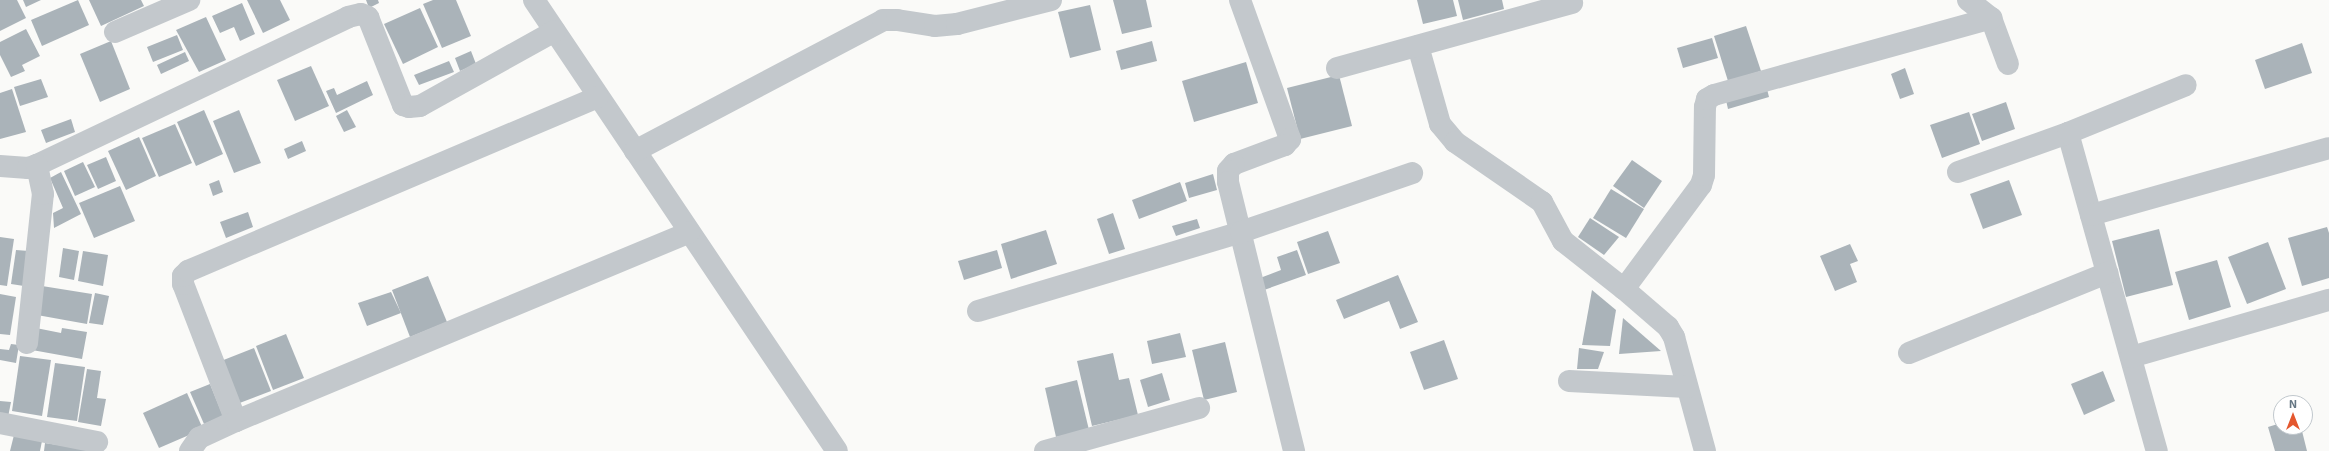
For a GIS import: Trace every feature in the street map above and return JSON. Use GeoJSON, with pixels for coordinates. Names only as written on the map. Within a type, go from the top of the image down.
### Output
{"type":"FeatureCollection","features":[{"type":"Feature","properties":{"kind":"street"},"geometry":{"type":"LineString","coordinates":[[115,32],[189,0]]}},
{"type":"Feature","properties":{"kind":"street"},"geometry":{"type":"LineString","coordinates":[[534,0],[837,451]]}},
{"type":"Feature","properties":{"kind":"street"},"geometry":{"type":"LineString","coordinates":[[635,151],[883,20],[897,20],[934,26],[950,24],[1051,0]]}},
{"type":"Feature","properties":{"kind":"street"},"geometry":{"type":"LineString","coordinates":[[1240,0],[1290,139],[1285,145],[1234,164],[1228,171],[1228,182],[1294,451]]}},
{"type":"Feature","properties":{"kind":"street"},"geometry":{"type":"LineString","coordinates":[[1968,0],[1991,18],[2008,64]]}},
{"type":"Feature","properties":{"kind":"street"},"geometry":{"type":"LineString","coordinates":[[1337,68],[1572,3]]}},
{"type":"Feature","properties":{"kind":"street"},"geometry":{"type":"LineString","coordinates":[[0,166],[28,168],[37,165],[348,17],[361,14],[368,17],[403,105],[409,107],[420,106],[555,32]]}},
{"type":"Feature","properties":{"kind":"street"},"geometry":{"type":"LineString","coordinates":[[1624,289],[1701,185],[1704,175],[1707,99],[1714,95],[1991,18]]}},
{"type":"Feature","properties":{"kind":"street"},"geometry":{"type":"LineString","coordinates":[[1418,46],[1440,124],[1455,142],[1542,202],[1563,241],[1624,289],[1668,327],[1674,337],[1705,451]]}},
{"type":"Feature","properties":{"kind":"street"},"geometry":{"type":"LineString","coordinates":[[1958,172],[2068,133],[2186,85]]}},
{"type":"Feature","properties":{"kind":"street"},"geometry":{"type":"LineString","coordinates":[[236,421],[183,284],[183,276],[188,271],[598,97]]}},
{"type":"Feature","properties":{"kind":"street"},"geometry":{"type":"LineString","coordinates":[[2068,133],[2157,451]]}},
{"type":"Feature","properties":{"kind":"street"},"geometry":{"type":"LineString","coordinates":[[2091,216],[2329,148]]}},
{"type":"Feature","properties":{"kind":"street"},"geometry":{"type":"LineString","coordinates":[[27,342],[43,194],[37,165]]}},
{"type":"Feature","properties":{"kind":"street"},"geometry":{"type":"LineString","coordinates":[[978,311],[1241,232],[1412,173]]}},
{"type":"Feature","properties":{"kind":"street"},"geometry":{"type":"LineString","coordinates":[[190,451],[199,438],[236,421],[689,232]]}},
{"type":"Feature","properties":{"kind":"street"},"geometry":{"type":"LineString","coordinates":[[1909,353],[2107,273]]}},
{"type":"Feature","properties":{"kind":"street"},"geometry":{"type":"LineString","coordinates":[[2131,357],[2329,300]]}},
{"type":"Feature","properties":{"kind":"street"},"geometry":{"type":"LineString","coordinates":[[1569,381],[1687,387]]}},
{"type":"Feature","properties":{"kind":"street"},"geometry":{"type":"LineString","coordinates":[[1045,451],[1199,408]]}},
{"type":"Feature","properties":{"kind":"street"},"geometry":{"type":"LineString","coordinates":[[0,423],[97,442]]}},
{"type":"Feature","properties":{"kind":"building"},"geometry":{"type":"Polygon","coordinates":[[[0,0],[17,0],[26,18],[0,31],[0,0]]]}},
{"type":"Feature","properties":{"kind":"building"},"geometry":{"type":"Polygon","coordinates":[[[23,0],[41,0],[26,7],[23,0]]]}},
{"type":"Feature","properties":{"kind":"building"},"geometry":{"type":"Polygon","coordinates":[[[78,0],[89,25],[42,46],[31,20],[78,0]]]}},
{"type":"Feature","properties":{"kind":"building"},"geometry":{"type":"Polygon","coordinates":[[[89,0],[141,0],[144,6],[101,26],[89,0]]]}},
{"type":"Feature","properties":{"kind":"building"},"geometry":{"type":"Polygon","coordinates":[[[247,0],[280,0],[290,20],[263,33],[247,0]]]}},
{"type":"Feature","properties":{"kind":"building"},"geometry":{"type":"Polygon","coordinates":[[[366,0],[378,0],[379,3],[369,8],[366,0]]]}},
{"type":"Feature","properties":{"kind":"building"},"geometry":{"type":"Polygon","coordinates":[[[433,0],[456,0],[471,36],[442,48],[423,4],[433,0]]]}},
{"type":"Feature","properties":{"kind":"building"},"geometry":{"type":"Polygon","coordinates":[[[1113,0],[1146,0],[1152,27],[1122,34],[1113,0]]]}},
{"type":"Feature","properties":{"kind":"building"},"geometry":{"type":"Polygon","coordinates":[[[1417,0],[1453,0],[1457,16],[1423,24],[1417,0]]]}},
{"type":"Feature","properties":{"kind":"building"},"geometry":{"type":"Polygon","coordinates":[[[1458,0],[1502,0],[1504,9],[1463,20],[1458,0]]]}},
{"type":"Feature","properties":{"kind":"building"},"geometry":{"type":"Polygon","coordinates":[[[242,3],[255,34],[240,41],[234,27],[220,33],[212,16],[242,3]]]}},
{"type":"Feature","properties":{"kind":"building"},"geometry":{"type":"Polygon","coordinates":[[[1090,5],[1101,50],[1070,58],[1058,12],[1090,5]]]}},
{"type":"Feature","properties":{"kind":"building"},"geometry":{"type":"Polygon","coordinates":[[[420,8],[438,47],[403,64],[384,24],[420,8]]]}},
{"type":"Feature","properties":{"kind":"building"},"geometry":{"type":"Polygon","coordinates":[[[206,17],[226,60],[199,72],[176,30],[206,17]]]}},
{"type":"Feature","properties":{"kind":"building"},"geometry":{"type":"Polygon","coordinates":[[[1746,26],[1761,71],[1728,81],[1714,36],[1746,26]]]}},
{"type":"Feature","properties":{"kind":"building"},"geometry":{"type":"Polygon","coordinates":[[[26,29],[40,56],[22,65],[25,71],[11,77],[0,55],[0,42],[26,29]]]}},
{"type":"Feature","properties":{"kind":"building"},"geometry":{"type":"Polygon","coordinates":[[[177,35],[183,50],[153,62],[147,47],[177,35]]]}},
{"type":"Feature","properties":{"kind":"building"},"geometry":{"type":"Polygon","coordinates":[[[1712,38],[1718,58],[1683,68],[1677,48],[1712,38]]]}},
{"type":"Feature","properties":{"kind":"building"},"geometry":{"type":"Polygon","coordinates":[[[111,41],[130,89],[100,102],[80,54],[111,41]]]}},
{"type":"Feature","properties":{"kind":"building"},"geometry":{"type":"Polygon","coordinates":[[[1152,41],[1157,61],[1121,70],[1116,51],[1152,41]]]}},
{"type":"Feature","properties":{"kind":"building"},"geometry":{"type":"Polygon","coordinates":[[[2302,43],[2312,73],[2265,89],[2255,60],[2302,43]]]}},
{"type":"Feature","properties":{"kind":"building"},"geometry":{"type":"Polygon","coordinates":[[[471,51],[476,64],[460,71],[455,58],[471,51]]]}},
{"type":"Feature","properties":{"kind":"building"},"geometry":{"type":"Polygon","coordinates":[[[185,52],[189,61],[161,74],[157,65],[185,52]]]}},
{"type":"Feature","properties":{"kind":"building"},"geometry":{"type":"Polygon","coordinates":[[[449,61],[454,72],[419,85],[414,75],[449,61]]]}},
{"type":"Feature","properties":{"kind":"building"},"geometry":{"type":"Polygon","coordinates":[[[1246,62],[1258,103],[1194,122],[1182,81],[1246,62]]]}},
{"type":"Feature","properties":{"kind":"building"},"geometry":{"type":"Polygon","coordinates":[[[311,66],[329,106],[295,121],[277,80],[311,66]]]}},
{"type":"Feature","properties":{"kind":"building"},"geometry":{"type":"Polygon","coordinates":[[[1905,68],[1914,94],[1900,99],[1891,74],[1905,68]]]}},
{"type":"Feature","properties":{"kind":"building"},"geometry":{"type":"Polygon","coordinates":[[[1339,75],[1352,126],[1300,139],[1287,88],[1339,75]]]}},
{"type":"Feature","properties":{"kind":"building"},"geometry":{"type":"Polygon","coordinates":[[[41,79],[48,97],[20,106],[14,87],[41,79]]]}},
{"type":"Feature","properties":{"kind":"building"},"geometry":{"type":"Polygon","coordinates":[[[367,81],[373,95],[336,113],[326,91],[334,88],[337,95],[367,81]]]}},
{"type":"Feature","properties":{"kind":"building"},"geometry":{"type":"Polygon","coordinates":[[[1766,85],[1769,97],[1728,109],[1725,96],[1766,85]]]}},
{"type":"Feature","properties":{"kind":"building"},"geometry":{"type":"Polygon","coordinates":[[[12,89],[26,132],[0,139],[0,93],[12,89]]]}},
{"type":"Feature","properties":{"kind":"building"},"geometry":{"type":"Polygon","coordinates":[[[2006,102],[2015,129],[1982,141],[1972,114],[2006,102]]]}},
{"type":"Feature","properties":{"kind":"building"},"geometry":{"type":"Polygon","coordinates":[[[204,110],[223,154],[196,166],[177,122],[204,110]]]}},
{"type":"Feature","properties":{"kind":"building"},"geometry":{"type":"Polygon","coordinates":[[[239,110],[261,163],[234,173],[213,121],[239,110]]]}},
{"type":"Feature","properties":{"kind":"building"},"geometry":{"type":"Polygon","coordinates":[[[347,110],[356,127],[344,132],[336,116],[347,110]]]}},
{"type":"Feature","properties":{"kind":"building"},"geometry":{"type":"Polygon","coordinates":[[[1969,112],[1980,144],[1942,158],[1930,125],[1969,112]]]}},
{"type":"Feature","properties":{"kind":"building"},"geometry":{"type":"Polygon","coordinates":[[[71,119],[75,132],[46,143],[41,130],[71,119]]]}},
{"type":"Feature","properties":{"kind":"building"},"geometry":{"type":"Polygon","coordinates":[[[175,124],[192,163],[159,177],[142,138],[175,124]]]}},
{"type":"Feature","properties":{"kind":"building"},"geometry":{"type":"Polygon","coordinates":[[[139,137],[156,176],[126,190],[108,151],[139,137]]]}},
{"type":"Feature","properties":{"kind":"building"},"geometry":{"type":"Polygon","coordinates":[[[302,141],[306,151],[288,159],[284,149],[302,141]]]}},
{"type":"Feature","properties":{"kind":"building"},"geometry":{"type":"Polygon","coordinates":[[[106,157],[116,181],[98,189],[87,165],[106,157]]]}},
{"type":"Feature","properties":{"kind":"building"},"geometry":{"type":"Polygon","coordinates":[[[1632,160],[1662,181],[1644,208],[1613,186],[1632,160]]]}},
{"type":"Feature","properties":{"kind":"building"},"geometry":{"type":"Polygon","coordinates":[[[83,162],[95,187],[75,196],[64,171],[83,162]]]}},
{"type":"Feature","properties":{"kind":"building"},"geometry":{"type":"Polygon","coordinates":[[[61,172],[81,214],[54,228],[53,213],[63,208],[50,178],[61,172]]]}},
{"type":"Feature","properties":{"kind":"building"},"geometry":{"type":"Polygon","coordinates":[[[1213,174],[1217,190],[1189,198],[1185,183],[1213,174]]]}},
{"type":"Feature","properties":{"kind":"building"},"geometry":{"type":"Polygon","coordinates":[[[219,180],[223,192],[213,196],[209,184],[219,180]]]}},
{"type":"Feature","properties":{"kind":"building"},"geometry":{"type":"Polygon","coordinates":[[[2009,180],[2022,215],[1983,229],[1970,194],[2009,180]]]}},
{"type":"Feature","properties":{"kind":"building"},"geometry":{"type":"Polygon","coordinates":[[[1180,182],[1187,201],[1139,219],[1132,200],[1180,182]]]}},
{"type":"Feature","properties":{"kind":"building"},"geometry":{"type":"Polygon","coordinates":[[[120,186],[135,221],[94,238],[79,203],[120,186]]]}},
{"type":"Feature","properties":{"kind":"building"},"geometry":{"type":"Polygon","coordinates":[[[1611,189],[1644,209],[1626,238],[1593,218],[1611,189]]]}},
{"type":"Feature","properties":{"kind":"building"},"geometry":{"type":"Polygon","coordinates":[[[248,212],[253,227],[226,238],[220,222],[248,212]]]}},
{"type":"Feature","properties":{"kind":"building"},"geometry":{"type":"Polygon","coordinates":[[[1113,213],[1125,249],[1109,254],[1097,219],[1113,213]]]}},
{"type":"Feature","properties":{"kind":"building"},"geometry":{"type":"Polygon","coordinates":[[[1590,218],[1619,237],[1604,255],[1578,237],[1590,218]]]}},
{"type":"Feature","properties":{"kind":"building"},"geometry":{"type":"Polygon","coordinates":[[[1197,219],[1200,228],[1176,236],[1172,226],[1197,219]]]}},
{"type":"Feature","properties":{"kind":"building"},"geometry":{"type":"Polygon","coordinates":[[[2327,227],[2329,233],[2329,278],[2302,286],[2288,238],[2327,227]]]}},
{"type":"Feature","properties":{"kind":"building"},"geometry":{"type":"Polygon","coordinates":[[[2159,229],[2173,285],[2126,297],[2112,241],[2159,229]]]}},
{"type":"Feature","properties":{"kind":"building"},"geometry":{"type":"Polygon","coordinates":[[[1046,230],[1057,264],[1011,279],[1001,244],[1046,230]]]}},
{"type":"Feature","properties":{"kind":"building"},"geometry":{"type":"Polygon","coordinates":[[[1328,231],[1340,263],[1308,274],[1297,242],[1328,231]]]}},
{"type":"Feature","properties":{"kind":"building"},"geometry":{"type":"Polygon","coordinates":[[[0,237],[14,239],[7,286],[0,285],[0,237]]]}},
{"type":"Feature","properties":{"kind":"building"},"geometry":{"type":"Polygon","coordinates":[[[2268,242],[2286,289],[2247,304],[2228,257],[2268,242]]]}},
{"type":"Feature","properties":{"kind":"building"},"geometry":{"type":"Polygon","coordinates":[[[1850,244],[1858,261],[1850,264],[1857,282],[1835,291],[1820,256],[1850,244]]]}},
{"type":"Feature","properties":{"kind":"building"},"geometry":{"type":"Polygon","coordinates":[[[63,248],[79,251],[74,280],[59,277],[63,248]]]}},
{"type":"Feature","properties":{"kind":"building"},"geometry":{"type":"Polygon","coordinates":[[[16,250],[29,251],[24,286],[11,284],[16,250]]]}},
{"type":"Feature","properties":{"kind":"building"},"geometry":{"type":"Polygon","coordinates":[[[997,250],[1002,268],[964,280],[958,261],[997,250]]]}},
{"type":"Feature","properties":{"kind":"building"},"geometry":{"type":"Polygon","coordinates":[[[1297,250],[1306,275],[1264,290],[1260,278],[1281,270],[1277,257],[1297,250]]]}},
{"type":"Feature","properties":{"kind":"building"},"geometry":{"type":"Polygon","coordinates":[[[83,251],[108,255],[103,286],[78,281],[83,251]]]}},
{"type":"Feature","properties":{"kind":"building"},"geometry":{"type":"Polygon","coordinates":[[[2217,260],[2231,307],[2189,320],[2175,272],[2217,260]]]}},
{"type":"Feature","properties":{"kind":"building"},"geometry":{"type":"Polygon","coordinates":[[[1398,275],[1418,322],[1400,329],[1389,301],[1344,319],[1336,300],[1398,275]]]}},
{"type":"Feature","properties":{"kind":"building"},"geometry":{"type":"Polygon","coordinates":[[[428,276],[447,322],[410,337],[392,290],[428,276]]]}},
{"type":"Feature","properties":{"kind":"building"},"geometry":{"type":"Polygon","coordinates":[[[42,286],[92,294],[87,324],[37,315],[42,286]]]}},
{"type":"Feature","properties":{"kind":"building"},"geometry":{"type":"Polygon","coordinates":[[[1592,290],[1616,310],[1610,346],[1582,345],[1592,290]]]}},
{"type":"Feature","properties":{"kind":"building"},"geometry":{"type":"Polygon","coordinates":[[[391,292],[401,313],[367,326],[358,303],[391,292]]]}},
{"type":"Feature","properties":{"kind":"building"},"geometry":{"type":"Polygon","coordinates":[[[95,293],[109,296],[103,325],[89,323],[95,293]]]}},
{"type":"Feature","properties":{"kind":"building"},"geometry":{"type":"Polygon","coordinates":[[[0,294],[16,297],[10,335],[0,334],[0,294]]]}},
{"type":"Feature","properties":{"kind":"building"},"geometry":{"type":"Polygon","coordinates":[[[1623,318],[1661,351],[1619,354],[1623,318]]]}},
{"type":"Feature","properties":{"kind":"building"},"geometry":{"type":"Polygon","coordinates":[[[36,328],[61,333],[62,328],[87,332],[82,359],[32,350],[36,328]]]}},
{"type":"Feature","properties":{"kind":"building"},"geometry":{"type":"Polygon","coordinates":[[[1180,333],[1186,357],[1152,364],[1147,341],[1180,333]]]}},
{"type":"Feature","properties":{"kind":"building"},"geometry":{"type":"Polygon","coordinates":[[[286,334],[304,378],[273,390],[256,346],[286,334]]]}},
{"type":"Feature","properties":{"kind":"building"},"geometry":{"type":"Polygon","coordinates":[[[1444,340],[1458,379],[1424,390],[1410,352],[1444,340]]]}},
{"type":"Feature","properties":{"kind":"building"},"geometry":{"type":"Polygon","coordinates":[[[1225,342],[1237,392],[1204,400],[1192,350],[1225,342]]]}},
{"type":"Feature","properties":{"kind":"building"},"geometry":{"type":"Polygon","coordinates":[[[11,344],[19,345],[16,363],[0,360],[0,349],[9,350],[11,344]]]}},
{"type":"Feature","properties":{"kind":"building"},"geometry":{"type":"Polygon","coordinates":[[[254,348],[271,391],[237,404],[221,361],[254,348]]]}},
{"type":"Feature","properties":{"kind":"building"},"geometry":{"type":"Polygon","coordinates":[[[1579,348],[1604,352],[1598,369],[1577,369],[1579,348]]]}},
{"type":"Feature","properties":{"kind":"building"},"geometry":{"type":"Polygon","coordinates":[[[1113,353],[1119,380],[1129,378],[1138,415],[1092,426],[1077,361],[1113,353]]]}},
{"type":"Feature","properties":{"kind":"building"},"geometry":{"type":"Polygon","coordinates":[[[20,356],[51,360],[42,416],[12,411],[20,356]]]}},
{"type":"Feature","properties":{"kind":"building"},"geometry":{"type":"Polygon","coordinates":[[[55,363],[85,367],[77,421],[47,417],[55,363]]]}},
{"type":"Feature","properties":{"kind":"building"},"geometry":{"type":"Polygon","coordinates":[[[87,369],[101,371],[97,398],[106,399],[101,426],[78,422],[87,369]]]}},
{"type":"Feature","properties":{"kind":"building"},"geometry":{"type":"Polygon","coordinates":[[[2103,371],[2115,401],[2084,415],[2071,384],[2103,371]]]}},
{"type":"Feature","properties":{"kind":"building"},"geometry":{"type":"Polygon","coordinates":[[[1162,373],[1170,400],[1148,407],[1140,380],[1162,373]]]}},
{"type":"Feature","properties":{"kind":"building"},"geometry":{"type":"Polygon","coordinates":[[[1077,380],[1089,430],[1056,437],[1045,388],[1077,380]]]}},
{"type":"Feature","properties":{"kind":"building"},"geometry":{"type":"Polygon","coordinates":[[[210,384],[223,416],[204,424],[190,392],[210,384]]]}},
{"type":"Feature","properties":{"kind":"building"},"geometry":{"type":"Polygon","coordinates":[[[187,393],[203,429],[159,448],[143,413],[187,393]]]}},
{"type":"Feature","properties":{"kind":"building"},"geometry":{"type":"Polygon","coordinates":[[[0,401],[11,402],[8,417],[0,415],[0,401]]]}},
{"type":"Feature","properties":{"kind":"building"},"geometry":{"type":"Polygon","coordinates":[[[2273,425],[2273,435],[2303,435],[2307,451],[2275,451],[2268,427],[2273,425]]]}},
{"type":"Feature","properties":{"kind":"building"},"geometry":{"type":"Polygon","coordinates":[[[14,435],[42,441],[40,451],[10,451],[14,435]]]}},
{"type":"Feature","properties":{"kind":"building"},"geometry":{"type":"Polygon","coordinates":[[[45,443],[91,450],[91,451],[44,451],[45,443]]]}}]}
